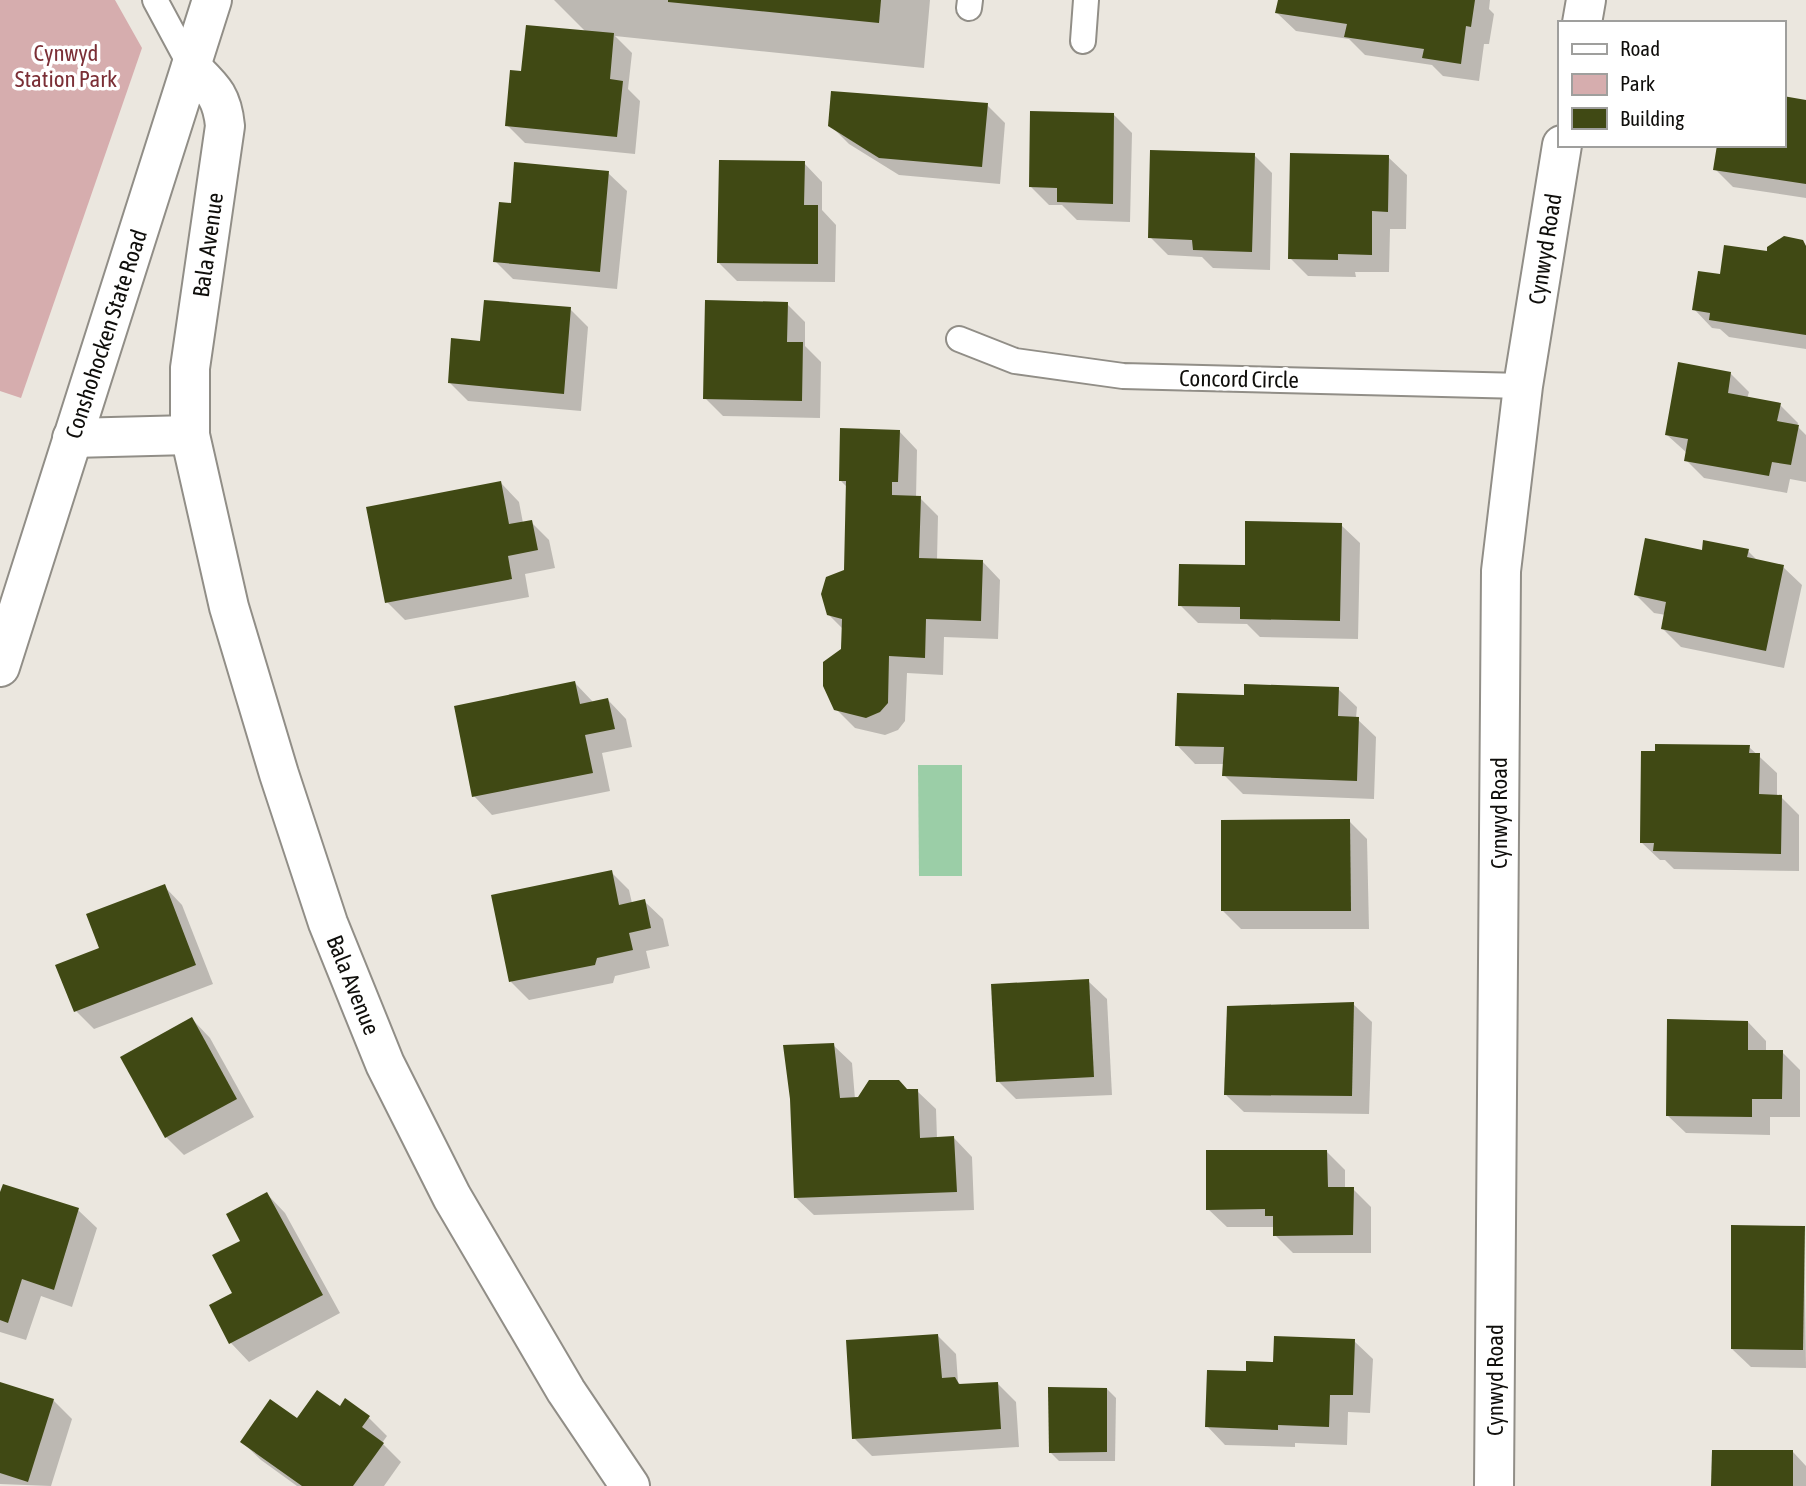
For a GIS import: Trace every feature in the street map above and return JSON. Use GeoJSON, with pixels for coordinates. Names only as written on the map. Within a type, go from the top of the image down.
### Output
{"type":"FeatureCollection","features":[{"type":"Feature","properties":{"kind":"street","name":"Conshohocken State Road"},"geometry":{"type":"LineString","coordinates":[[0,667],[212,0]]}},
{"type":"Feature","properties":{"kind":"street"},"geometry":{"type":"LineString","coordinates":[[1582,21],[1586,0]]}},
{"type":"Feature","properties":{"kind":"street","name":"Bala Avenue"},"geometry":{"type":"LineString","coordinates":[[191,67],[215,90],[223,106],[225,126],[190,369],[190,435],[229,607],[279,774],[328,923],[385,1064],[452,1197],[566,1391],[630,1486]]}},
{"type":"Feature","properties":{"kind":"street","name":"Cynwyd Road"},"geometry":{"type":"LineString","coordinates":[[1494,1486],[1501,571],[1523,386],[1562,147]]}},
{"type":"Feature","properties":{"kind":"street"},"geometry":{"type":"LineString","coordinates":[[72,438],[190,435]]}},
{"type":"Feature","properties":{"kind":"lane"},"geometry":{"type":"LineString","coordinates":[[155,0],[191,67]]}},
{"type":"Feature","properties":{"kind":"lane"},"geometry":{"type":"LineString","coordinates":[[1083,41],[1086,0]]}},
{"type":"Feature","properties":{"kind":"lane","name":"Concord Circle"},"geometry":{"type":"LineString","coordinates":[[959,339],[1015,361],[1123,376],[1523,386]]}},
{"type":"Feature","properties":{"kind":"green space","name":"Cynwyd Station Park"},"geometry":{"type":"Polygon","coordinates":[[[0,0],[115,0],[142,48],[21,398],[0,391],[0,0]]]}},
{"type":"Feature","properties":{"kind":"shaded area"},"geometry":{"type":"Polygon","coordinates":[[[918,765],[962,765],[962,876],[919,876],[918,765]]]}},
{"type":"Feature","properties":{"kind":"building"},"geometry":{"type":"Polygon","coordinates":[[[668,0],[881,0],[879,23],[668,0]]]}},
{"type":"Feature","properties":{"kind":"building"},"geometry":{"type":"Polygon","coordinates":[[[1278,0],[1475,0],[1471,27],[1466,26],[1461,64],[1422,58],[1424,49],[1344,37],[1347,24],[1275,13],[1278,0]]]}},
{"type":"Feature","properties":{"kind":"building"},"geometry":{"type":"Polygon","coordinates":[[[526,25],[614,33],[610,79],[623,81],[617,137],[505,126],[510,70],[521,71],[526,25]]]}},
{"type":"Feature","properties":{"kind":"building"},"geometry":{"type":"Polygon","coordinates":[[[831,91],[988,103],[982,167],[879,158],[828,126],[831,91]]]}},
{"type":"Feature","properties":{"kind":"building"},"geometry":{"type":"Polygon","coordinates":[[[1785,96],[1806,100],[1806,184],[1713,170],[1717,147],[1785,147],[1785,96]]]}},
{"type":"Feature","properties":{"kind":"building"},"geometry":{"type":"Polygon","coordinates":[[[1030,111],[1114,113],[1113,204],[1057,202],[1057,188],[1029,187],[1030,111]]]}},
{"type":"Feature","properties":{"kind":"building"},"geometry":{"type":"Polygon","coordinates":[[[1150,150],[1255,153],[1252,252],[1193,250],[1192,240],[1148,238],[1150,150]]]}},
{"type":"Feature","properties":{"kind":"building"},"geometry":{"type":"Polygon","coordinates":[[[1290,153],[1389,155],[1388,212],[1372,211],[1372,255],[1338,254],[1338,260],[1288,259],[1290,153]]]}},
{"type":"Feature","properties":{"kind":"building"},"geometry":{"type":"Polygon","coordinates":[[[719,160],[805,161],[804,205],[818,205],[818,264],[717,263],[719,160]]]}},
{"type":"Feature","properties":{"kind":"building"},"geometry":{"type":"Polygon","coordinates":[[[514,162],[609,171],[600,272],[493,262],[499,202],[511,203],[514,162]]]}},
{"type":"Feature","properties":{"kind":"building"},"geometry":{"type":"Polygon","coordinates":[[[1784,236],[1803,240],[1806,246],[1806,335],[1709,320],[1710,313],[1692,310],[1698,271],[1720,274],[1724,245],[1767,251],[1767,247],[1784,236]]]}},
{"type":"Feature","properties":{"kind":"building"},"geometry":{"type":"Polygon","coordinates":[[[484,300],[571,307],[564,394],[448,383],[451,338],[480,341],[484,300]]]}},
{"type":"Feature","properties":{"kind":"building"},"geometry":{"type":"Polygon","coordinates":[[[705,300],[788,302],[787,342],[803,342],[802,401],[703,399],[705,300]]]}},
{"type":"Feature","properties":{"kind":"building"},"geometry":{"type":"Polygon","coordinates":[[[1678,362],[1731,372],[1728,393],[1781,403],[1777,421],[1799,425],[1791,465],[1772,462],[1769,476],[1684,461],[1688,439],[1665,435],[1678,362]]]}},
{"type":"Feature","properties":{"kind":"building"},"geometry":{"type":"Polygon","coordinates":[[[840,428],[900,430],[898,482],[892,482],[892,495],[921,496],[919,558],[983,560],[981,621],[926,619],[925,658],[889,656],[888,703],[880,712],[866,718],[834,710],[823,686],[823,662],[841,649],[842,619],[827,615],[821,594],[826,577],[844,570],[846,481],[839,481],[840,428]]]}},
{"type":"Feature","properties":{"kind":"building"},"geometry":{"type":"Polygon","coordinates":[[[501,481],[509,524],[532,520],[538,550],[508,556],[512,579],[385,603],[366,507],[501,481]]]}},
{"type":"Feature","properties":{"kind":"building"},"geometry":{"type":"Polygon","coordinates":[[[1245,521],[1342,523],[1340,621],[1240,619],[1240,607],[1178,606],[1179,564],[1245,565],[1245,521]]]}},
{"type":"Feature","properties":{"kind":"building"},"geometry":{"type":"Polygon","coordinates":[[[1645,538],[1702,550],[1703,540],[1749,549],[1747,557],[1784,565],[1766,651],[1661,629],[1666,602],[1634,595],[1645,538]]]}},
{"type":"Feature","properties":{"kind":"building"},"geometry":{"type":"Polygon","coordinates":[[[575,681],[580,704],[608,698],[615,729],[585,735],[593,773],[472,797],[454,706],[575,681]]]}},
{"type":"Feature","properties":{"kind":"building"},"geometry":{"type":"Polygon","coordinates":[[[1244,684],[1339,687],[1338,716],[1359,717],[1357,781],[1222,776],[1224,747],[1175,746],[1177,693],[1244,695],[1244,684]]]}},
{"type":"Feature","properties":{"kind":"building"},"geometry":{"type":"Polygon","coordinates":[[[1655,744],[1750,745],[1749,753],[1760,753],[1759,794],[1782,795],[1781,854],[1653,851],[1654,843],[1640,843],[1641,751],[1655,751],[1655,744]]]}},
{"type":"Feature","properties":{"kind":"building"},"geometry":{"type":"Polygon","coordinates":[[[1350,819],[1351,911],[1221,911],[1221,820],[1350,819]]]}},
{"type":"Feature","properties":{"kind":"building"},"geometry":{"type":"Polygon","coordinates":[[[612,870],[619,905],[645,899],[651,928],[629,933],[633,950],[597,958],[595,965],[509,982],[491,895],[612,870]]]}},
{"type":"Feature","properties":{"kind":"building"},"geometry":{"type":"Polygon","coordinates":[[[165,884],[196,965],[74,1012],[55,965],[99,948],[86,914],[165,884]]]}},
{"type":"Feature","properties":{"kind":"building"},"geometry":{"type":"Polygon","coordinates":[[[1089,979],[1094,1077],[996,1082],[991,984],[1089,979]]]}},
{"type":"Feature","properties":{"kind":"building"},"geometry":{"type":"Polygon","coordinates":[[[1354,1002],[1352,1096],[1224,1095],[1227,1006],[1354,1002]]]}},
{"type":"Feature","properties":{"kind":"building"},"geometry":{"type":"Polygon","coordinates":[[[192,1017],[237,1099],[165,1138],[120,1057],[192,1017]]]}},
{"type":"Feature","properties":{"kind":"building"},"geometry":{"type":"Polygon","coordinates":[[[1667,1019],[1748,1021],[1748,1050],[1783,1050],[1782,1099],[1752,1099],[1752,1117],[1666,1116],[1667,1019]]]}},
{"type":"Feature","properties":{"kind":"building"},"geometry":{"type":"Polygon","coordinates":[[[834,1043],[840,1098],[858,1097],[869,1080],[899,1080],[907,1089],[918,1089],[920,1138],[954,1136],[957,1192],[794,1198],[790,1099],[783,1045],[834,1043]]]}},
{"type":"Feature","properties":{"kind":"building"},"geometry":{"type":"Polygon","coordinates":[[[1206,1150],[1327,1150],[1328,1187],[1354,1187],[1353,1235],[1273,1236],[1273,1216],[1265,1216],[1265,1209],[1206,1210],[1206,1150]]]}},
{"type":"Feature","properties":{"kind":"building"},"geometry":{"type":"Polygon","coordinates":[[[3,1184],[79,1208],[54,1290],[22,1279],[8,1323],[0,1320],[0,1192],[3,1184]]]}},
{"type":"Feature","properties":{"kind":"building"},"geometry":{"type":"Polygon","coordinates":[[[267,1192],[323,1295],[229,1344],[209,1305],[232,1293],[212,1255],[240,1241],[226,1214],[267,1192]]]}},
{"type":"Feature","properties":{"kind":"building"},"geometry":{"type":"Polygon","coordinates":[[[1731,1225],[1805,1226],[1803,1350],[1731,1349],[1731,1225]]]}},
{"type":"Feature","properties":{"kind":"building"},"geometry":{"type":"Polygon","coordinates":[[[938,1334],[942,1378],[955,1377],[959,1384],[998,1382],[1001,1429],[852,1439],[846,1340],[938,1334]]]}},
{"type":"Feature","properties":{"kind":"building"},"geometry":{"type":"Polygon","coordinates":[[[1274,1336],[1355,1339],[1353,1395],[1330,1395],[1329,1427],[1278,1425],[1278,1430],[1205,1427],[1207,1370],[1246,1371],[1246,1361],[1273,1362],[1274,1336]]]}},
{"type":"Feature","properties":{"kind":"building"},"geometry":{"type":"Polygon","coordinates":[[[0,1382],[54,1399],[28,1482],[0,1473],[0,1382]]]}},
{"type":"Feature","properties":{"kind":"building"},"geometry":{"type":"Polygon","coordinates":[[[1048,1387],[1107,1388],[1107,1452],[1049,1453],[1048,1387]]]}},
{"type":"Feature","properties":{"kind":"building"},"geometry":{"type":"Polygon","coordinates":[[[317,1390],[340,1406],[345,1398],[370,1416],[362,1427],[384,1443],[353,1486],[302,1486],[240,1442],[270,1399],[297,1418],[317,1390]]]}},
{"type":"Feature","properties":{"kind":"building"},"geometry":{"type":"Polygon","coordinates":[[[1712,1450],[1793,1450],[1793,1486],[1711,1486],[1712,1450]]]}}]}
